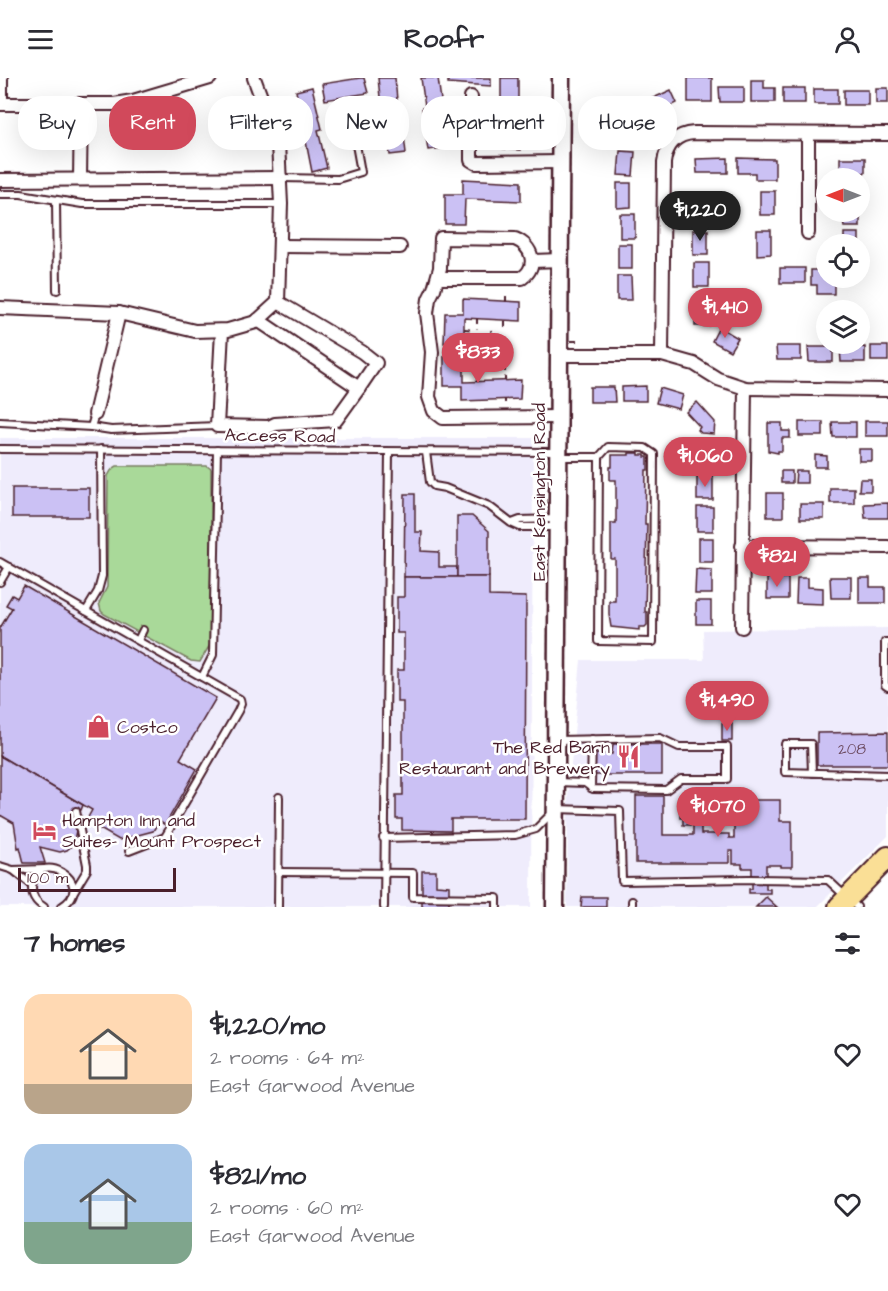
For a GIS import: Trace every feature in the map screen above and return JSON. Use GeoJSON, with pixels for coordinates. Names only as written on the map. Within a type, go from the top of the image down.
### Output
{"type":"FeatureCollection","features":[{"type":"Feature","properties":{"kind":"main road","name":"East Kensington Road"},"geometry":{"type":"LineString","coordinates":[[555,907],[561,78]]}},
{"type":"Feature","properties":{"kind":"main road"},"geometry":{"type":"LineString","coordinates":[[848,904],[885,865]]}},
{"type":"Feature","properties":{"kind":"street"},"geometry":{"type":"LineString","coordinates":[[1,78],[0,104],[18,104]]}},
{"type":"Feature","properties":{"kind":"street"},"geometry":{"type":"LineString","coordinates":[[97,104],[133,101],[185,81],[210,78]]}},
{"type":"Feature","properties":{"kind":"street"},"geometry":{"type":"LineString","coordinates":[[0,308],[119,313],[195,332],[222,331],[258,320],[278,302],[281,178],[278,142],[254,78]]}},
{"type":"Feature","properties":{"kind":"street"},"geometry":{"type":"LineString","coordinates":[[662,355],[664,163],[667,150],[674,140],[682,135],[694,133],[888,134]]}},
{"type":"Feature","properties":{"kind":"street"},"geometry":{"type":"LineString","coordinates":[[808,134],[808,233]]}},
{"type":"Feature","properties":{"kind":"street"},"geometry":{"type":"LineString","coordinates":[[80,150],[80,179]]}},
{"type":"Feature","properties":{"kind":"street"},"geometry":{"type":"LineString","coordinates":[[471,150],[471,160],[476,163],[561,162]]}},
{"type":"Feature","properties":{"kind":"street"},"geometry":{"type":"LineString","coordinates":[[0,180],[281,178]]}},
{"type":"Feature","properties":{"kind":"street"},"geometry":{"type":"LineString","coordinates":[[438,278],[522,278],[533,261],[526,246],[515,239],[441,238],[438,278],[427,308],[432,351],[429,397],[434,411],[443,418],[559,417]]}},
{"type":"Feature","properties":{"kind":"street"},"geometry":{"type":"LineString","coordinates":[[280,246],[400,247]]}},
{"type":"Feature","properties":{"kind":"street"},"geometry":{"type":"LineString","coordinates":[[533,261],[560,260]]}},
{"type":"Feature","properties":{"kind":"street"},"geometry":{"type":"LineString","coordinates":[[222,331],[217,426],[269,427],[275,424],[336,420],[376,363],[362,352],[278,302]]}},
{"type":"Feature","properties":{"kind":"street"},"geometry":{"type":"LineString","coordinates":[[94,414],[119,313]]}},
{"type":"Feature","properties":{"kind":"street"},"geometry":{"type":"LineString","coordinates":[[258,320],[359,388]]}},
{"type":"Feature","properties":{"kind":"street"},"geometry":{"type":"LineString","coordinates":[[560,355],[662,355],[694,364],[718,379],[745,388],[888,390]]}},
{"type":"Feature","properties":{"kind":"street"},"geometry":{"type":"LineString","coordinates":[[742,627],[745,388]]}},
{"type":"Feature","properties":{"kind":"street"},"geometry":{"type":"LineString","coordinates":[[742,546],[888,547]]}},
{"type":"Feature","properties":{"kind":"lane"},"geometry":{"type":"LineString","coordinates":[[281,178],[338,179],[361,172],[357,150]]}},
{"type":"Feature","properties":{"kind":"lane"},"geometry":{"type":"LineString","coordinates":[[0,194],[21,194],[82,204],[281,204]]}},
{"type":"Feature","properties":{"kind":"lane"},"geometry":{"type":"LineString","coordinates":[[56,200],[57,290]]}},
{"type":"Feature","properties":{"kind":"lane"},"geometry":{"type":"LineString","coordinates":[[91,427],[94,414]]}},
{"type":"Feature","properties":{"kind":"lane"},"geometry":{"type":"LineString","coordinates":[[0,423],[111,430],[217,426]]}},
{"type":"Feature","properties":{"kind":"lane"},"geometry":{"type":"LineString","coordinates":[[608,447],[645,448],[654,454],[653,642],[598,641],[599,457],[608,447]]}},
{"type":"Feature","properties":{"kind":"lane","name":"Access Road"},"geometry":{"type":"LineString","coordinates":[[0,449],[426,452],[599,457]]}},
{"type":"Feature","properties":{"kind":"lane"},"geometry":{"type":"LineString","coordinates":[[86,611],[98,591],[102,576],[101,449]]}},
{"type":"Feature","properties":{"kind":"lane"},"geometry":{"type":"LineString","coordinates":[[202,677],[213,655],[217,450]]}},
{"type":"Feature","properties":{"kind":"lane"},"geometry":{"type":"LineString","coordinates":[[384,907],[389,452]]}},
{"type":"Feature","properties":{"kind":"lane"},"geometry":{"type":"LineString","coordinates":[[426,452],[430,482],[434,486],[445,488],[489,506],[520,527],[558,523]]}},
{"type":"Feature","properties":{"kind":"lane"},"geometry":{"type":"LineString","coordinates":[[0,562],[240,699],[241,704],[165,837],[129,851]]}},
{"type":"Feature","properties":{"kind":"lane"},"geometry":{"type":"LineString","coordinates":[[0,582],[9,567]]}},
{"type":"Feature","properties":{"kind":"lane"},"geometry":{"type":"LineString","coordinates":[[138,640],[143,630]]}},
{"type":"Feature","properties":{"kind":"lane"},"geometry":{"type":"LineString","coordinates":[[888,642],[885,642],[885,685],[888,687]]}},
{"type":"Feature","properties":{"kind":"lane"},"geometry":{"type":"LineString","coordinates":[[556,740],[660,738],[679,747],[727,747],[727,779],[681,779],[666,790],[593,789],[585,783],[556,782]]}},
{"type":"Feature","properties":{"kind":"lane"},"geometry":{"type":"LineString","coordinates":[[591,788],[592,739]]}},
{"type":"Feature","properties":{"kind":"lane"},"geometry":{"type":"LineString","coordinates":[[812,773],[811,744],[785,744],[786,772],[812,773],[888,775]]}},
{"type":"Feature","properties":{"kind":"lane"},"geometry":{"type":"LineString","coordinates":[[278,907],[279,797]]}},
{"type":"Feature","properties":{"kind":"lane"},"geometry":{"type":"LineString","coordinates":[[383,838],[515,835],[536,829],[556,809],[620,811],[622,881],[828,880],[848,904]]}},
{"type":"Feature","properties":{"kind":"lane"},"geometry":{"type":"LineString","coordinates":[[66,907],[87,870],[76,811]]}},
{"type":"Feature","properties":{"kind":"lane"},"geometry":{"type":"LineString","coordinates":[[0,866],[13,870],[59,869],[70,878],[72,884],[71,897],[61,907]]}},
{"type":"Feature","properties":{"kind":"lane"},"geometry":{"type":"LineString","coordinates":[[44,907],[33,896],[32,885],[37,875],[46,869]]}},
{"type":"Feature","properties":{"kind":"lane"},"geometry":{"type":"LineString","coordinates":[[13,870],[32,885]]}},
{"type":"Feature","properties":{"kind":"lane"},"geometry":{"type":"LineString","coordinates":[[278,873],[413,873],[413,897],[496,898],[497,907]]}},
{"type":"Feature","properties":{"kind":"path"},"geometry":{"type":"LineString","coordinates":[[506,296],[506,302]]}},
{"type":"Feature","properties":{"kind":"path"},"geometry":{"type":"LineString","coordinates":[[464,329],[476,330],[477,318]]}},
{"type":"Feature","properties":{"kind":"path"},"geometry":{"type":"LineString","coordinates":[[506,321],[506,330]]}},
{"type":"Feature","properties":{"kind":"path"},"geometry":{"type":"LineString","coordinates":[[491,330],[496,369]]}},
{"type":"Feature","properties":{"kind":"path"},"geometry":{"type":"LineString","coordinates":[[505,366],[505,380]]}},
{"type":"Feature","properties":{"kind":"path"},"geometry":{"type":"LineString","coordinates":[[477,374],[477,382]]}},
{"type":"Feature","properties":{"kind":"shaded area"},"geometry":{"type":"Polygon","coordinates":[[[0,438],[533,438],[531,907],[0,907],[0,438]]]}},
{"type":"Feature","properties":{"kind":"shaded area"},"geometry":{"type":"Polygon","coordinates":[[[888,628],[888,836],[817,907],[567,907],[568,796],[581,660],[704,660],[703,630],[888,628]]]}},
{"type":"Feature","properties":{"kind":"green space"},"geometry":{"type":"Polygon","coordinates":[[[117,466],[207,466],[211,469],[211,643],[200,662],[191,661],[101,611],[99,603],[107,587],[108,476],[117,466]]]}},
{"type":"Feature","properties":{"kind":"building"},"geometry":{"type":"Polygon","coordinates":[[[364,78],[368,93],[325,96],[325,100],[322,84],[364,78]]]}},
{"type":"Feature","properties":{"kind":"building"},"geometry":{"type":"Polygon","coordinates":[[[378,78],[395,78],[397,96],[380,96],[378,78]]]}},
{"type":"Feature","properties":{"kind":"building"},"geometry":{"type":"Polygon","coordinates":[[[421,78],[438,78],[440,96],[423,96],[421,78]]]}},
{"type":"Feature","properties":{"kind":"building"},"geometry":{"type":"Polygon","coordinates":[[[448,78],[491,78],[491,86],[448,83],[448,78]]]}},
{"type":"Feature","properties":{"kind":"building"},"geometry":{"type":"Polygon","coordinates":[[[501,78],[518,78],[518,96],[501,96],[501,78]]]}},
{"type":"Feature","properties":{"kind":"building"},"geometry":{"type":"Polygon","coordinates":[[[688,78],[712,78],[712,102],[688,102],[688,78]]]}},
{"type":"Feature","properties":{"kind":"building"},"geometry":{"type":"Polygon","coordinates":[[[751,80],[764,80],[764,88],[775,88],[775,102],[751,102],[751,80]]]}},
{"type":"Feature","properties":{"kind":"building"},"geometry":{"type":"Polygon","coordinates":[[[312,87],[322,129],[318,130],[327,168],[312,172],[308,150],[313,150],[313,96],[297,96],[296,91],[312,87]]]}},
{"type":"Feature","properties":{"kind":"building"},"geometry":{"type":"Polygon","coordinates":[[[719,87],[744,87],[744,102],[720,102],[719,87]]]}},
{"type":"Feature","properties":{"kind":"building"},"geometry":{"type":"Polygon","coordinates":[[[783,88],[805,88],[805,103],[783,103],[783,88]]]}},
{"type":"Feature","properties":{"kind":"building"},"geometry":{"type":"Polygon","coordinates":[[[876,88],[888,88],[888,103],[876,103],[876,88]]]}},
{"type":"Feature","properties":{"kind":"building"},"geometry":{"type":"Polygon","coordinates":[[[814,89],[838,89],[838,104],[814,104],[814,89]]]}},
{"type":"Feature","properties":{"kind":"building"},"geometry":{"type":"Polygon","coordinates":[[[671,90],[674,96],[658,96],[671,90]]]}},
{"type":"Feature","properties":{"kind":"building"},"geometry":{"type":"Polygon","coordinates":[[[844,90],[868,90],[868,105],[844,105],[844,90]]]}},
{"type":"Feature","properties":{"kind":"building"},"geometry":{"type":"Polygon","coordinates":[[[389,150],[406,150],[406,153],[390,155],[389,150]]]}},
{"type":"Feature","properties":{"kind":"building"},"geometry":{"type":"Polygon","coordinates":[[[620,151],[635,152],[633,176],[618,175],[620,151]]]}},
{"type":"Feature","properties":{"kind":"building"},"geometry":{"type":"Polygon","coordinates":[[[728,158],[728,173],[697,173],[696,159],[728,158]]]}},
{"type":"Feature","properties":{"kind":"building"},"geometry":{"type":"Polygon","coordinates":[[[738,158],[775,159],[775,179],[755,179],[755,173],[738,173],[738,158]]]}},
{"type":"Feature","properties":{"kind":"building"},"geometry":{"type":"Polygon","coordinates":[[[840,158],[865,158],[865,168],[840,168],[840,158]]]}},
{"type":"Feature","properties":{"kind":"building"},"geometry":{"type":"Polygon","coordinates":[[[463,179],[521,182],[521,201],[465,199],[464,224],[445,224],[445,194],[463,194],[463,179]]]}},
{"type":"Feature","properties":{"kind":"building"},"geometry":{"type":"Polygon","coordinates":[[[617,183],[631,183],[631,207],[617,208],[617,183]]]}},
{"type":"Feature","properties":{"kind":"building"},"geometry":{"type":"Polygon","coordinates":[[[760,191],[775,191],[775,215],[760,215],[760,191]]]}},
{"type":"Feature","properties":{"kind":"building"},"geometry":{"type":"Polygon","coordinates":[[[694,193],[709,193],[709,217],[695,217],[694,193]]]}},
{"type":"Feature","properties":{"kind":"building"},"geometry":{"type":"Polygon","coordinates":[[[620,214],[635,214],[635,238],[620,238],[620,214]]]}},
{"type":"Feature","properties":{"kind":"building"},"geometry":{"type":"Polygon","coordinates":[[[843,222],[860,222],[860,227],[844,227],[843,222]]]}},
{"type":"Feature","properties":{"kind":"building"},"geometry":{"type":"Polygon","coordinates":[[[693,230],[708,230],[708,255],[693,255],[693,230]]]}},
{"type":"Feature","properties":{"kind":"building"},"geometry":{"type":"Polygon","coordinates":[[[757,230],[771,230],[771,254],[757,255],[757,230]]]}},
{"type":"Feature","properties":{"kind":"building"},"geometry":{"type":"Polygon","coordinates":[[[618,244],[632,244],[632,269],[618,269],[618,244]]]}},
{"type":"Feature","properties":{"kind":"building"},"geometry":{"type":"Polygon","coordinates":[[[694,263],[709,263],[709,287],[694,287],[694,263]]]}},
{"type":"Feature","properties":{"kind":"building"},"geometry":{"type":"Polygon","coordinates":[[[780,268],[805,268],[805,283],[780,283],[780,268]]]}},
{"type":"Feature","properties":{"kind":"building"},"geometry":{"type":"Polygon","coordinates":[[[811,270],[816,270],[816,285],[811,285],[811,270]]]}},
{"type":"Feature","properties":{"kind":"building"},"geometry":{"type":"Polygon","coordinates":[[[617,276],[631,276],[632,300],[617,300],[617,276]]]}},
{"type":"Feature","properties":{"kind":"building"},"geometry":{"type":"Polygon","coordinates":[[[817,288],[834,288],[834,294],[817,294],[817,288]]]}},
{"type":"Feature","properties":{"kind":"building"},"geometry":{"type":"Polygon","coordinates":[[[463,299],[521,302],[521,321],[464,318],[464,343],[444,343],[445,313],[463,313],[463,299]]]}},
{"type":"Feature","properties":{"kind":"building"},"geometry":{"type":"Polygon","coordinates":[[[695,304],[709,304],[709,326],[695,326],[695,304]]]}},
{"type":"Feature","properties":{"kind":"building"},"geometry":{"type":"Polygon","coordinates":[[[719,327],[738,338],[730,351],[712,341],[719,327]]]}},
{"type":"Feature","properties":{"kind":"building"},"geometry":{"type":"Polygon","coordinates":[[[776,346],[801,346],[801,360],[777,360],[776,346]]]}},
{"type":"Feature","properties":{"kind":"building"},"geometry":{"type":"Polygon","coordinates":[[[871,346],[888,346],[888,361],[871,361],[871,346]]]}},
{"type":"Feature","properties":{"kind":"building"},"geometry":{"type":"Polygon","coordinates":[[[808,347],[816,347],[816,354],[833,354],[833,362],[809,362],[808,347]]]}},
{"type":"Feature","properties":{"kind":"building"},"geometry":{"type":"Polygon","coordinates":[[[840,354],[865,354],[865,362],[841,362],[840,354]]]}},
{"type":"Feature","properties":{"kind":"building"},"geometry":{"type":"Polygon","coordinates":[[[444,356],[464,356],[464,382],[521,380],[520,399],[462,401],[462,386],[444,386],[444,356]]]}},
{"type":"Feature","properties":{"kind":"building"},"geometry":{"type":"Polygon","coordinates":[[[646,386],[646,401],[622,401],[622,387],[646,386]]]}},
{"type":"Feature","properties":{"kind":"building"},"geometry":{"type":"Polygon","coordinates":[[[590,387],[614,387],[615,402],[590,402],[590,387]]]}},
{"type":"Feature","properties":{"kind":"building"},"geometry":{"type":"Polygon","coordinates":[[[660,388],[683,395],[679,409],[656,403],[660,388]]]}},
{"type":"Feature","properties":{"kind":"building"},"geometry":{"type":"Polygon","coordinates":[[[697,402],[715,422],[714,434],[701,433],[698,430],[700,427],[686,412],[697,402]]]}},
{"type":"Feature","properties":{"kind":"building"},"geometry":{"type":"Polygon","coordinates":[[[865,421],[888,421],[888,436],[865,436],[865,421]]]}},
{"type":"Feature","properties":{"kind":"building"},"geometry":{"type":"Polygon","coordinates":[[[799,422],[823,422],[823,436],[799,436],[799,422]]]}},
{"type":"Feature","properties":{"kind":"building"},"geometry":{"type":"Polygon","coordinates":[[[832,422],[856,422],[856,437],[833,437],[832,422]]]}},
{"type":"Feature","properties":{"kind":"building"},"geometry":{"type":"Polygon","coordinates":[[[768,423],[782,423],[782,431],[790,431],[790,438],[782,438],[782,451],[778,453],[768,451],[768,423]]]}},
{"type":"Feature","properties":{"kind":"building"},"geometry":{"type":"Polygon","coordinates":[[[697,444],[712,444],[712,468],[697,468],[697,444]]]}},
{"type":"Feature","properties":{"kind":"building"},"geometry":{"type":"Polygon","coordinates":[[[859,449],[872,449],[872,461],[859,461],[859,449]]]}},
{"type":"Feature","properties":{"kind":"building"},"geometry":{"type":"Polygon","coordinates":[[[629,453],[639,453],[639,455],[648,457],[645,524],[647,524],[645,612],[647,612],[647,625],[639,627],[639,630],[611,627],[609,615],[609,601],[615,601],[615,559],[611,559],[611,523],[616,523],[616,480],[610,480],[610,467],[612,467],[612,455],[629,455],[629,453]]]}},
{"type":"Feature","properties":{"kind":"building"},"geometry":{"type":"Polygon","coordinates":[[[815,455],[827,456],[827,467],[815,467],[815,455]]]}},
{"type":"Feature","properties":{"kind":"building"},"geometry":{"type":"Polygon","coordinates":[[[781,471],[792,471],[792,483],[781,483],[781,471]]]}},
{"type":"Feature","properties":{"kind":"building"},"geometry":{"type":"Polygon","coordinates":[[[796,471],[807,471],[807,483],[795,483],[796,471]]]}},
{"type":"Feature","properties":{"kind":"building"},"geometry":{"type":"Polygon","coordinates":[[[697,476],[713,476],[713,500],[697,500],[697,476]]]}},
{"type":"Feature","properties":{"kind":"building"},"geometry":{"type":"Polygon","coordinates":[[[860,479],[871,479],[871,491],[859,491],[860,479]]]}},
{"type":"Feature","properties":{"kind":"building"},"geometry":{"type":"Polygon","coordinates":[[[12,488],[89,488],[89,517],[12,517],[12,488]]]}},
{"type":"Feature","properties":{"kind":"building"},"geometry":{"type":"Polygon","coordinates":[[[830,488],[854,488],[854,503],[830,503],[830,488]]]}},
{"type":"Feature","properties":{"kind":"building"},"geometry":{"type":"Polygon","coordinates":[[[767,493],[783,493],[783,517],[767,517],[767,493]]]}},
{"type":"Feature","properties":{"kind":"building"},"geometry":{"type":"Polygon","coordinates":[[[405,494],[415,494],[415,532],[422,532],[421,551],[439,552],[439,567],[457,567],[457,577],[404,577],[405,494]]]}},
{"type":"Feature","properties":{"kind":"building"},"geometry":{"type":"Polygon","coordinates":[[[888,503],[888,518],[865,518],[864,504],[888,503]]]}},
{"type":"Feature","properties":{"kind":"building"},"geometry":{"type":"Polygon","coordinates":[[[800,504],[824,504],[824,519],[800,519],[800,504]]]}},
{"type":"Feature","properties":{"kind":"building"},"geometry":{"type":"Polygon","coordinates":[[[697,507],[713,507],[713,531],[697,531],[697,507]]]}},
{"type":"Feature","properties":{"kind":"building"},"geometry":{"type":"Polygon","coordinates":[[[457,516],[472,516],[489,531],[489,577],[457,577],[457,516]]]}},
{"type":"Feature","properties":{"kind":"building"},"geometry":{"type":"Polygon","coordinates":[[[699,538],[713,538],[713,562],[699,562],[699,538]]]}},
{"type":"Feature","properties":{"kind":"building"},"geometry":{"type":"Polygon","coordinates":[[[696,569],[712,570],[712,594],[695,594],[696,569]]]}},
{"type":"Feature","properties":{"kind":"building"},"geometry":{"type":"Polygon","coordinates":[[[404,577],[489,577],[489,596],[526,597],[525,819],[451,819],[451,831],[402,830],[402,819],[396,819],[396,795],[403,795],[403,702],[397,702],[397,670],[404,670],[404,633],[397,633],[397,597],[404,597],[404,577]]]}},
{"type":"Feature","properties":{"kind":"building"},"geometry":{"type":"Polygon","coordinates":[[[830,577],[851,577],[851,598],[831,598],[830,577]]]}},
{"type":"Feature","properties":{"kind":"building"},"geometry":{"type":"Polygon","coordinates":[[[767,578],[788,578],[788,599],[767,599],[767,578]]]}},
{"type":"Feature","properties":{"kind":"building"},"geometry":{"type":"Polygon","coordinates":[[[797,578],[808,578],[808,587],[823,588],[823,604],[796,603],[797,578]]]}},
{"type":"Feature","properties":{"kind":"building"},"geometry":{"type":"Polygon","coordinates":[[[859,578],[870,578],[870,587],[885,587],[885,603],[859,603],[859,578]]]}},
{"type":"Feature","properties":{"kind":"building","name":"Costco"},"geometry":{"type":"Polygon","coordinates":[[[24,586],[216,698],[180,759],[197,769],[165,825],[159,821],[153,831],[119,840],[86,821],[92,810],[0,756],[0,628],[12,608],[6,605],[12,595],[17,598],[24,586]]]}},
{"type":"Feature","properties":{"kind":"building"},"geometry":{"type":"Polygon","coordinates":[[[696,601],[711,601],[711,624],[696,624],[696,601]]]}},
{"type":"Feature","properties":{"kind":"building"},"geometry":{"type":"Polygon","coordinates":[[[722,723],[732,723],[732,741],[722,741],[722,723]]]}},
{"type":"Feature","properties":{"kind":"building"},"geometry":{"type":"Polygon","coordinates":[[[888,732],[888,765],[817,765],[817,733],[888,732]]]}},
{"type":"Feature","properties":{"kind":"building","name":"The Red Barn Restaurant and Brewery"},"geometry":{"type":"Polygon","coordinates":[[[613,744],[662,744],[662,775],[593,775],[594,754],[612,754],[613,744]]]}},
{"type":"Feature","properties":{"kind":"building"},"geometry":{"type":"Polygon","coordinates":[[[0,756],[83,805],[81,810],[71,812],[76,831],[73,844],[67,850],[60,852],[40,847],[45,863],[24,863],[20,847],[18,848],[14,823],[0,815],[0,756]]]}},
{"type":"Feature","properties":{"kind":"building"},"geometry":{"type":"Polygon","coordinates":[[[636,796],[663,796],[663,835],[693,835],[693,825],[683,825],[680,811],[706,811],[706,825],[701,825],[701,834],[729,834],[729,838],[734,838],[734,824],[726,824],[727,800],[780,800],[780,821],[792,821],[792,867],[766,865],[766,889],[770,889],[770,893],[749,893],[749,889],[752,889],[752,868],[742,868],[742,864],[733,864],[733,851],[729,851],[729,863],[636,863],[636,796]]]}},
{"type":"Feature","properties":{"kind":"building"},"geometry":{"type":"Polygon","coordinates":[[[422,871],[436,871],[436,885],[449,886],[449,907],[422,907],[422,871]]]}},
{"type":"Feature","properties":{"kind":"building"},"geometry":{"type":"Polygon","coordinates":[[[582,897],[606,897],[606,907],[581,907],[582,897]]]}},
{"type":"Feature","properties":{"kind":"building"},"geometry":{"type":"Polygon","coordinates":[[[766,897],[777,907],[756,907],[766,897]]]}},
{"type":"Feature","properties":{"kind":"place","name":"Costco"},"geometry":{"type":"Point","coordinates":[99,727]}},
{"type":"Feature","properties":{"kind":"place","name":"The Red Barn Restaurant and Brewery"},"geometry":{"type":"Point","coordinates":[628,757]}},
{"type":"Feature","properties":{"kind":"place","name":"Hampton Inn and Suites- Mount Prospect"},"geometry":{"type":"Point","coordinates":[44,830]}}]}
